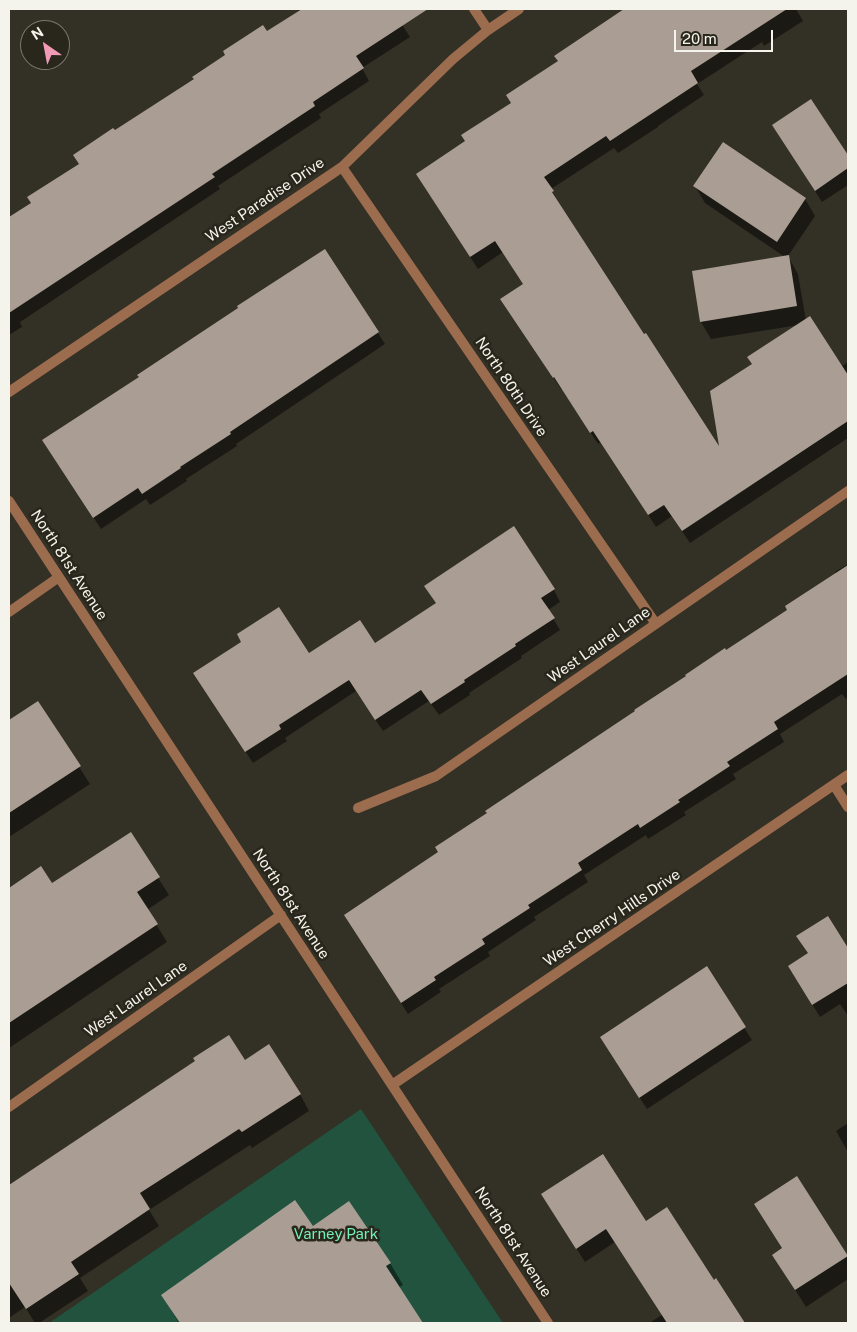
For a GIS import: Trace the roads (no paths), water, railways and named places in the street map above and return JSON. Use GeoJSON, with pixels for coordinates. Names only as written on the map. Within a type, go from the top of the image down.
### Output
{"type":"FeatureCollection","features":[{"type":"Feature","properties":{"kind":"street"},"geometry":{"type":"LineString","coordinates":[[474,9],[488,30]]}},
{"type":"Feature","properties":{"kind":"street","name":"West Paradise Drive"},"geometry":{"type":"LineString","coordinates":[[9,392],[342,167],[453,59],[488,30],[518,9]]}},
{"type":"Feature","properties":{"kind":"street","name":"North 80th Drive"},"geometry":{"type":"LineString","coordinates":[[342,167],[656,624]]}},
{"type":"Feature","properties":{"kind":"street","name":"West Laurel Lane"},"geometry":{"type":"LineString","coordinates":[[358,808],[436,776],[848,491]]}},
{"type":"Feature","properties":{"kind":"street","name":"North 81st Avenue"},"geometry":{"type":"LineString","coordinates":[[9,501],[548,1323]]}},
{"type":"Feature","properties":{"kind":"street"},"geometry":{"type":"LineString","coordinates":[[9,612],[59,577]]}},
{"type":"Feature","properties":{"kind":"street","name":"West Cherry Hills Drive"},"geometry":{"type":"LineString","coordinates":[[392,1085],[848,775]]}},
{"type":"Feature","properties":{"kind":"street"},"geometry":{"type":"LineString","coordinates":[[834,785],[848,807]]}},
{"type":"Feature","properties":{"kind":"street","name":"West Laurel Lane"},"geometry":{"type":"LineString","coordinates":[[9,1107],[281,915]]}},
{"type":"Feature","properties":{"kind":"park label","name":"Varney Park"},"geometry":{"type":"Point","coordinates":[336,1234]}}]}
